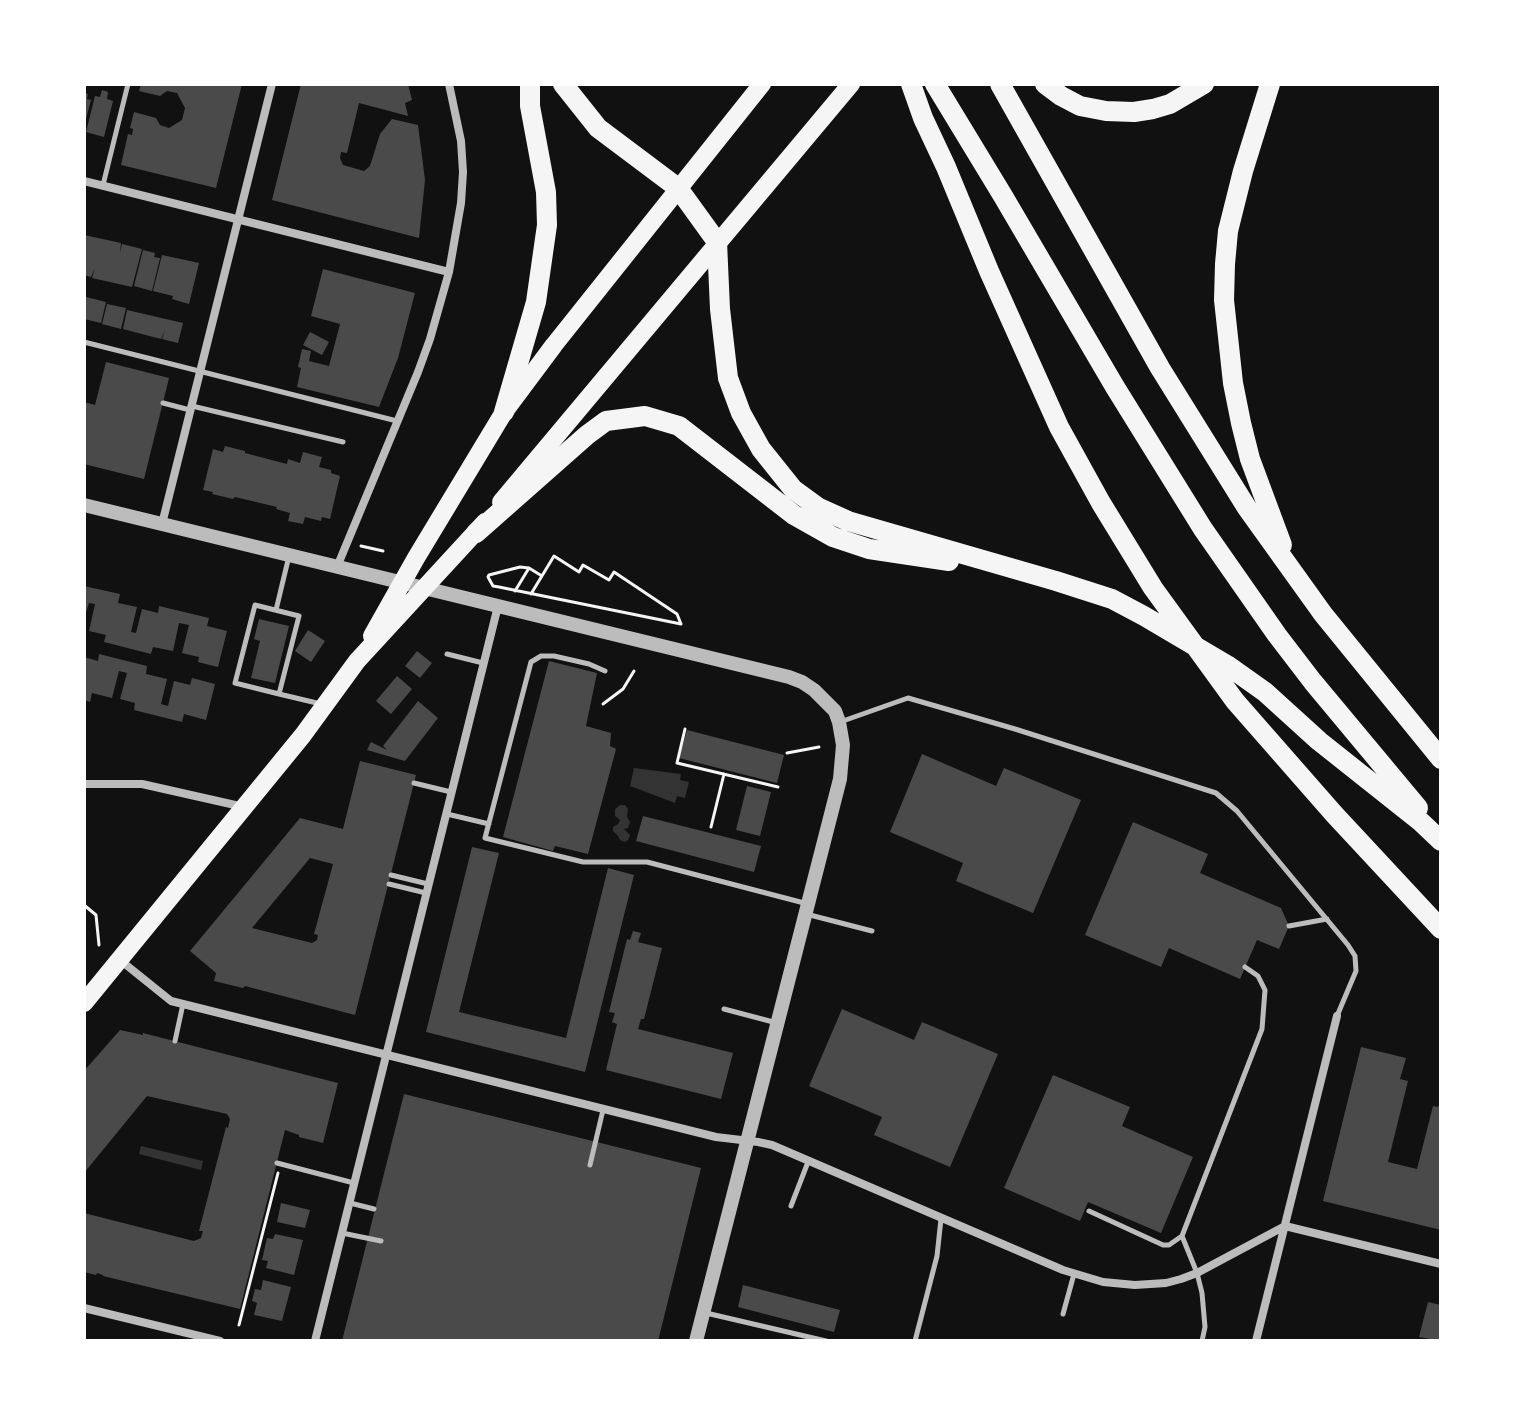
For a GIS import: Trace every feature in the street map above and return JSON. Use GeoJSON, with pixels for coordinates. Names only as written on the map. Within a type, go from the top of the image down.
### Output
{"type":"FeatureCollection","features":[{"type":"Feature","properties":{"kind":"highway"},"geometry":{"type":"LineString","coordinates":[[504,412],[536,302],[547,225],[546,192],[530,106],[530,84]]}},
{"type":"Feature","properties":{"kind":"highway"},"geometry":{"type":"LineString","coordinates":[[563,84],[598,128],[678,188],[717,242],[720,309],[728,378],[741,413],[761,449],[793,489],[819,508],[848,521],[1112,599],[1227,665],[1265,692],[1319,741],[1441,841]]}},
{"type":"Feature","properties":{"kind":"highway"},"geometry":{"type":"LineString","coordinates":[[911,84],[923,118],[1059,427],[1153,588],[1235,701],[1441,929]]}},
{"type":"Feature","properties":{"kind":"highway"},"geometry":{"type":"LineString","coordinates":[[935,84],[1203,529],[1313,682],[1441,834]]}},
{"type":"Feature","properties":{"kind":"highway"},"geometry":{"type":"LineString","coordinates":[[1000,84],[1160,368],[1247,508],[1293,575],[1441,759]]}},
{"type":"Feature","properties":{"kind":"highway"},"geometry":{"type":"LineString","coordinates":[[1045,84],[1080,106],[1134,112],[1170,104],[1204,84]]}},
{"type":"Feature","properties":{"kind":"highway"},"geometry":{"type":"LineString","coordinates":[[1270,84],[1228,231],[1224,300],[1233,383],[1241,423],[1262,494],[1293,575]]}},
{"type":"Feature","properties":{"kind":"highway"},"geometry":{"type":"LineString","coordinates":[[476,533],[606,421],[645,416],[679,426],[794,515],[833,537],[869,549],[1020,570]]}},
{"type":"Feature","properties":{"kind":"highway"},"geometry":{"type":"LineString","coordinates":[[1382,687],[1441,738]]}},
{"type":"Feature","properties":{"kind":"main road"},"geometry":{"type":"LineString","coordinates":[[84,1003],[303,735],[357,661],[504,412],[762,84]]}},
{"type":"Feature","properties":{"kind":"main road"},"geometry":{"type":"LineString","coordinates":[[357,661],[476,533],[847,88]]}},
{"type":"Feature","properties":{"kind":"street"},"geometry":{"type":"LineString","coordinates":[[162,524],[272,84]]}},
{"type":"Feature","properties":{"kind":"street"},"geometry":{"type":"LineString","coordinates":[[337,567],[430,339],[449,272],[463,172],[461,141],[449,84]]}},
{"type":"Feature","properties":{"kind":"street"},"geometry":{"type":"LineString","coordinates":[[84,181],[449,272]]}},
{"type":"Feature","properties":{"kind":"street"},"geometry":{"type":"LineString","coordinates":[[84,505],[789,677],[802,682],[835,711],[843,745],[840,779],[696,1341]]}},
{"type":"Feature","properties":{"kind":"street"},"geometry":{"type":"LineString","coordinates":[[315,1341],[498,606]]}},
{"type":"Feature","properties":{"kind":"street"},"geometry":{"type":"LineString","coordinates":[[84,784],[142,784],[245,807]]}},
{"type":"Feature","properties":{"kind":"street"},"geometry":{"type":"LineString","coordinates":[[119,960],[171,1001],[716,1137],[772,1145],[1074,1274],[1103,1282],[1135,1285],[1166,1283],[1197,1273],[1285,1226],[1441,1264]]}},
{"type":"Feature","properties":{"kind":"street"},"geometry":{"type":"LineString","coordinates":[[1256,1341],[1337,1016]]}},
{"type":"Feature","properties":{"kind":"street"},"geometry":{"type":"LineString","coordinates":[[84,1308],[220,1341]]}},
{"type":"Feature","properties":{"kind":"lane"},"geometry":{"type":"LineString","coordinates":[[103,185],[128,84]]}},
{"type":"Feature","properties":{"kind":"lane"},"geometry":{"type":"LineString","coordinates":[[84,342],[398,421]]}},
{"type":"Feature","properties":{"kind":"lane"},"geometry":{"type":"LineString","coordinates":[[163,403],[343,442]]}},
{"type":"Feature","properties":{"kind":"lane"},"geometry":{"type":"LineString","coordinates":[[276,610],[289,555]]}},
{"type":"Feature","properties":{"kind":"lane"},"geometry":{"type":"LineString","coordinates":[[279,694],[299,616],[255,605],[235,683],[279,694],[325,705]]}},
{"type":"Feature","properties":{"kind":"lane"},"geometry":{"type":"LineString","coordinates":[[447,654],[483,663]]}},
{"type":"Feature","properties":{"kind":"lane"},"geometry":{"type":"LineString","coordinates":[[605,671],[554,656],[541,656],[531,662],[485,838],[583,862],[647,862],[872,931]]}},
{"type":"Feature","properties":{"kind":"lane"},"geometry":{"type":"LineString","coordinates":[[839,722],[908,698],[1208,789],[1237,811],[1355,956],[1357,963],[1352,983],[1337,1016]]}},
{"type":"Feature","properties":{"kind":"lane"},"geometry":{"type":"LineString","coordinates":[[414,783],[451,792]]}},
{"type":"Feature","properties":{"kind":"lane"},"geometry":{"type":"LineString","coordinates":[[446,814],[489,824]]}},
{"type":"Feature","properties":{"kind":"lane"},"geometry":{"type":"LineString","coordinates":[[391,875],[427,888]]}},
{"type":"Feature","properties":{"kind":"lane"},"geometry":{"type":"LineString","coordinates":[[389,884],[427,888]]}},
{"type":"Feature","properties":{"kind":"lane"},"geometry":{"type":"LineString","coordinates":[[1289,926],[1327,919]]}},
{"type":"Feature","properties":{"kind":"lane"},"geometry":{"type":"LineString","coordinates":[[1089,1211],[1163,1245],[1169,1245],[1182,1236],[1262,1029],[1265,990],[1258,976],[1245,967]]}},
{"type":"Feature","properties":{"kind":"lane"},"geometry":{"type":"LineString","coordinates":[[175,1041],[183,1004]]}},
{"type":"Feature","properties":{"kind":"lane"},"geometry":{"type":"LineString","coordinates":[[724,1009],[777,1023]]}},
{"type":"Feature","properties":{"kind":"lane"},"geometry":{"type":"LineString","coordinates":[[590,1165],[604,1109]]}},
{"type":"Feature","properties":{"kind":"lane"},"geometry":{"type":"LineString","coordinates":[[791,1206],[809,1161]]}},
{"type":"Feature","properties":{"kind":"lane"},"geometry":{"type":"LineString","coordinates":[[278,1164],[354,1183]]}},
{"type":"Feature","properties":{"kind":"lane"},"geometry":{"type":"LineString","coordinates":[[349,1202],[374,1209]]}},
{"type":"Feature","properties":{"kind":"lane"},"geometry":{"type":"LineString","coordinates":[[915,1341],[937,1256],[941,1218]]}},
{"type":"Feature","properties":{"kind":"lane"},"geometry":{"type":"LineString","coordinates":[[341,1232],[381,1241]]}},
{"type":"Feature","properties":{"kind":"lane"},"geometry":{"type":"LineString","coordinates":[[1182,1236],[1202,1293],[1205,1327],[1202,1341]]}},
{"type":"Feature","properties":{"kind":"lane"},"geometry":{"type":"LineString","coordinates":[[1063,1314],[1074,1274]]}},
{"type":"Feature","properties":{"kind":"lane"},"geometry":{"type":"LineString","coordinates":[[703,1312],[826,1341]]}},
{"type":"Feature","properties":{"kind":"path"},"geometry":{"type":"LineString","coordinates":[[361,546],[383,551]]}},
{"type":"Feature","properties":{"kind":"path"},"geometry":{"type":"LineString","coordinates":[[530,595],[542,576],[554,556],[579,572],[583,565],[609,580],[614,572],[677,614],[681,624],[530,595],[493,586],[489,575],[516,567],[529,568],[542,576]]}},
{"type":"Feature","properties":{"kind":"path"},"geometry":{"type":"LineString","coordinates":[[515,591],[529,568]]}},
{"type":"Feature","properties":{"kind":"path"},"geometry":{"type":"LineString","coordinates":[[603,704],[623,689],[634,671]]}},
{"type":"Feature","properties":{"kind":"path"},"geometry":{"type":"LineString","coordinates":[[685,729],[677,763],[778,787]]}},
{"type":"Feature","properties":{"kind":"path"},"geometry":{"type":"LineString","coordinates":[[787,753],[819,747]]}},
{"type":"Feature","properties":{"kind":"path"},"geometry":{"type":"LineString","coordinates":[[711,827],[724,774]]}},
{"type":"Feature","properties":{"kind":"path"},"geometry":{"type":"LineString","coordinates":[[84,905],[96,915],[99,945]]}},
{"type":"Feature","properties":{"kind":"path"},"geometry":{"type":"LineString","coordinates":[[239,1325],[278,1164]]}},
{"type":"Feature","properties":{"kind":"shaded area"},"geometry":{"type":"Polygon","coordinates":[[[634,768],[681,774],[680,780],[689,782],[685,798],[677,796],[675,803],[630,786],[634,768]]]}},
{"type":"Feature","properties":{"kind":"shaded area"},"geometry":{"type":"Polygon","coordinates":[[[620,805],[628,809],[630,822],[624,829],[630,835],[625,842],[613,831],[620,820],[615,816],[615,809],[620,805]]]}},
{"type":"Feature","properties":{"kind":"shaded area"},"geometry":{"type":"Polygon","coordinates":[[[141,1146],[203,1161],[201,1170],[139,1154],[141,1146]]]}},
{"type":"Feature","properties":{"kind":"building"},"geometry":{"type":"Polygon","coordinates":[[[141,84],[242,84],[216,188],[121,165],[128,134],[132,135],[133,129],[130,128],[134,112],[156,118],[160,125],[169,128],[182,120],[185,108],[177,93],[167,91],[160,96],[139,91],[141,84]]]}},
{"type":"Feature","properties":{"kind":"building"},"geometry":{"type":"Polygon","coordinates":[[[301,84],[408,84],[412,100],[405,103],[408,116],[359,103],[347,153],[341,152],[340,158],[343,165],[364,171],[370,166],[380,134],[392,119],[418,125],[425,180],[419,238],[272,200],[301,84]]]}},
{"type":"Feature","properties":{"kind":"building"},"geometry":{"type":"Polygon","coordinates":[[[102,90],[108,92],[107,99],[113,101],[104,137],[86,132],[95,96],[100,97],[102,90]]]}},
{"type":"Feature","properties":{"kind":"building"},"geometry":{"type":"Polygon","coordinates":[[[84,93],[91,100],[85,123],[84,93]]]}},
{"type":"Feature","properties":{"kind":"building"},"geometry":{"type":"Polygon","coordinates":[[[84,235],[121,243],[120,253],[122,244],[142,249],[132,287],[92,278],[95,268],[91,277],[84,275],[84,235]]]}},
{"type":"Feature","properties":{"kind":"building"},"geometry":{"type":"Polygon","coordinates":[[[143,250],[160,258],[152,291],[134,286],[143,250]]]}},
{"type":"Feature","properties":{"kind":"building"},"geometry":{"type":"Polygon","coordinates":[[[162,255],[199,263],[189,304],[153,291],[162,255]]]}},
{"type":"Feature","properties":{"kind":"building"},"geometry":{"type":"Polygon","coordinates":[[[323,269],[415,293],[398,358],[379,407],[297,387],[302,349],[311,351],[309,361],[329,366],[340,324],[311,316],[323,269]]]}},
{"type":"Feature","properties":{"kind":"building"},"geometry":{"type":"Polygon","coordinates":[[[86,297],[106,302],[101,323],[84,319],[86,297]]]}},
{"type":"Feature","properties":{"kind":"building"},"geometry":{"type":"Polygon","coordinates":[[[107,304],[126,308],[121,329],[102,324],[107,304]]]}},
{"type":"Feature","properties":{"kind":"building"},"geometry":{"type":"Polygon","coordinates":[[[127,310],[183,323],[178,343],[162,339],[165,330],[161,339],[123,329],[127,310]]]}},
{"type":"Feature","properties":{"kind":"building"},"geometry":{"type":"Polygon","coordinates":[[[310,332],[329,342],[322,355],[303,345],[310,332]]]}},
{"type":"Feature","properties":{"kind":"building"},"geometry":{"type":"Polygon","coordinates":[[[106,362],[169,378],[144,479],[84,464],[84,402],[95,405],[106,362]]]}},
{"type":"Feature","properties":{"kind":"building"},"geometry":{"type":"Polygon","coordinates":[[[225,446],[287,464],[288,459],[300,463],[303,452],[322,457],[319,467],[340,476],[330,519],[322,517],[321,521],[305,517],[303,524],[288,521],[290,513],[277,507],[203,490],[213,449],[223,452],[225,446]]]}},
{"type":"Feature","properties":{"kind":"building"},"geometry":{"type":"Polygon","coordinates":[[[84,586],[120,594],[118,603],[137,607],[131,632],[136,633],[142,609],[158,613],[159,606],[209,618],[207,626],[227,631],[218,667],[198,662],[199,657],[182,653],[189,625],[179,623],[173,651],[153,647],[151,654],[104,642],[106,635],[89,631],[95,604],[89,603],[84,618],[84,586]]]}},
{"type":"Feature","properties":{"kind":"building"},"geometry":{"type":"Polygon","coordinates":[[[259,619],[289,626],[275,683],[251,678],[260,641],[254,639],[259,619]]]}},
{"type":"Feature","properties":{"kind":"building"},"geometry":{"type":"Polygon","coordinates":[[[308,630],[325,641],[311,662],[295,651],[308,630]]]}},
{"type":"Feature","properties":{"kind":"building"},"geometry":{"type":"Polygon","coordinates":[[[417,651],[432,663],[420,678],[405,666],[417,651]]]}},
{"type":"Feature","properties":{"kind":"building"},"geometry":{"type":"Polygon","coordinates":[[[99,654],[147,666],[146,674],[167,679],[161,704],[168,706],[174,681],[190,685],[192,678],[215,684],[206,720],[184,714],[182,722],[134,710],[135,703],[120,699],[127,673],[119,671],[112,698],[92,693],[90,702],[84,700],[84,657],[98,661],[99,654]]]}},
{"type":"Feature","properties":{"kind":"building"},"geometry":{"type":"Polygon","coordinates":[[[549,661],[597,673],[586,726],[611,733],[610,746],[616,749],[588,854],[555,846],[553,851],[503,837],[549,661]]]}},
{"type":"Feature","properties":{"kind":"building"},"geometry":{"type":"Polygon","coordinates":[[[397,676],[412,689],[391,714],[376,701],[397,676]]]}},
{"type":"Feature","properties":{"kind":"building"},"geometry":{"type":"Polygon","coordinates":[[[418,701],[438,718],[405,761],[367,750],[371,742],[387,750],[383,746],[418,701]]]}},
{"type":"Feature","properties":{"kind":"building"},"geometry":{"type":"Polygon","coordinates":[[[687,730],[784,755],[777,783],[679,758],[687,730]]]}},
{"type":"Feature","properties":{"kind":"building"},"geometry":{"type":"Polygon","coordinates":[[[922,754],[996,786],[1004,768],[1081,800],[1033,913],[956,881],[963,863],[890,832],[922,754]]]}},
{"type":"Feature","properties":{"kind":"building"},"geometry":{"type":"Polygon","coordinates":[[[360,761],[416,775],[355,1015],[245,986],[214,981],[216,973],[190,951],[300,818],[343,829],[360,761]],[[310,858],[252,928],[312,943],[317,940],[318,935],[314,934],[333,864],[310,858]]]}},
{"type":"Feature","properties":{"kind":"building"},"geometry":{"type":"Polygon","coordinates":[[[747,786],[771,792],[760,836],[736,830],[747,786]]]}},
{"type":"Feature","properties":{"kind":"building"},"geometry":{"type":"Polygon","coordinates":[[[643,816],[761,846],[754,872],[636,841],[643,816]]]}},
{"type":"Feature","properties":{"kind":"building"},"geometry":{"type":"Polygon","coordinates":[[[1133,822],[1208,854],[1200,873],[1281,908],[1289,926],[1279,949],[1257,940],[1240,979],[1169,948],[1161,967],[1085,935],[1133,822]]]}},
{"type":"Feature","properties":{"kind":"building"},"geometry":{"type":"Polygon","coordinates":[[[472,847],[499,853],[459,1012],[566,1038],[608,868],[634,875],[585,1072],[426,1032],[472,847]]]}},
{"type":"Feature","properties":{"kind":"building"},"geometry":{"type":"Polygon","coordinates":[[[633,931],[641,933],[638,942],[662,948],[644,1019],[641,1019],[638,1029],[733,1053],[721,1099],[606,1070],[617,1024],[612,1022],[615,1013],[609,1012],[627,939],[630,940],[633,931]]]}},
{"type":"Feature","properties":{"kind":"building"},"geometry":{"type":"Polygon","coordinates":[[[842,1009],[914,1040],[922,1022],[998,1054],[950,1167],[874,1135],[882,1117],[809,1086],[842,1009]]]}},
{"type":"Feature","properties":{"kind":"building"},"geometry":{"type":"Polygon","coordinates":[[[120,1030],[143,1033],[338,1083],[323,1143],[285,1130],[240,1309],[84,1272],[84,1213],[194,1241],[201,1238],[203,1231],[199,1231],[230,1119],[227,1114],[147,1096],[84,1173],[84,1071],[120,1030]]]}},
{"type":"Feature","properties":{"kind":"building"},"geometry":{"type":"Polygon","coordinates":[[[1361,1047],[1406,1058],[1400,1079],[1408,1081],[1388,1162],[1417,1169],[1433,1106],[1438,1107],[1441,1100],[1441,1230],[1323,1201],[1361,1047]]]}},
{"type":"Feature","properties":{"kind":"building"},"geometry":{"type":"Polygon","coordinates":[[[1053,1075],[1130,1107],[1122,1126],[1193,1157],[1161,1233],[1088,1202],[1080,1221],[1004,1188],[1053,1075]]]}},
{"type":"Feature","properties":{"kind":"building"},"geometry":{"type":"Polygon","coordinates":[[[404,1094],[701,1168],[658,1341],[342,1341],[404,1094]]]}},
{"type":"Feature","properties":{"kind":"building"},"geometry":{"type":"Polygon","coordinates":[[[281,1203],[310,1210],[305,1228],[277,1222],[281,1203]]]}},
{"type":"Feature","properties":{"kind":"building"},"geometry":{"type":"Polygon","coordinates":[[[275,1234],[303,1240],[294,1275],[266,1268],[268,1261],[262,1260],[267,1238],[273,1239],[275,1234]]]}},
{"type":"Feature","properties":{"kind":"building"},"geometry":{"type":"Polygon","coordinates":[[[263,1280],[291,1287],[282,1321],[254,1315],[257,1303],[252,1301],[255,1289],[261,1290],[263,1280]]]}},
{"type":"Feature","properties":{"kind":"building"},"geometry":{"type":"Polygon","coordinates":[[[743,1285],[840,1310],[834,1332],[738,1307],[743,1285]]]}},
{"type":"Feature","properties":{"kind":"building"},"geometry":{"type":"Polygon","coordinates":[[[1428,1302],[1441,1305],[1441,1341],[1419,1337],[1428,1302]]]}}]}
